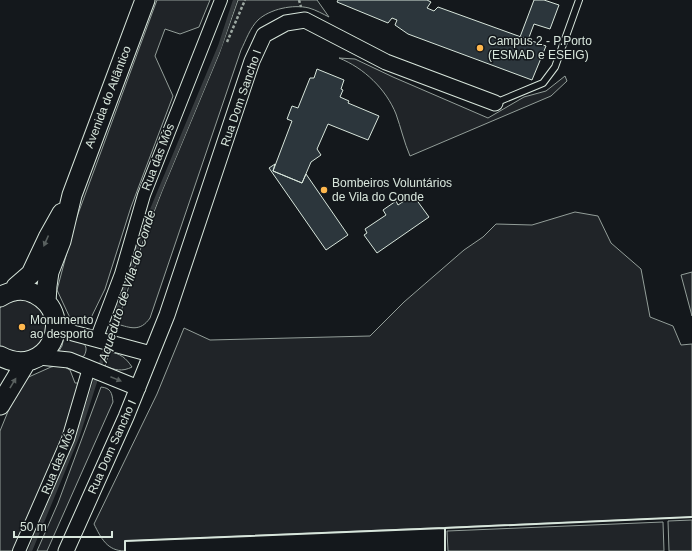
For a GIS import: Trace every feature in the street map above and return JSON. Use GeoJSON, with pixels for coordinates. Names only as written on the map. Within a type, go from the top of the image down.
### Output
{"type":"FeatureCollection","features":[{"type":"Feature","properties":{"kind":"main road","name":"Avenida do Atlântico"},"geometry":{"type":"LineString","coordinates":[[46,302],[49,272],[62,241],[72,195],[145,0]]}},
{"type":"Feature","properties":{"kind":"main road","name":"Avenida do Atlântico"},"geometry":{"type":"LineString","coordinates":[[7,294],[31,274],[48,238],[72,195]]}},
{"type":"Feature","properties":{"kind":"main road"},"geometry":{"type":"LineString","coordinates":[[0,404],[32,360],[47,350],[53,341],[56,331],[51,308],[40,296],[32,292],[7,294]]}},
{"type":"Feature","properties":{"kind":"main road"},"geometry":{"type":"LineString","coordinates":[[0,356],[16,362],[32,360]]}},
{"type":"Feature","properties":{"kind":"street","name":"Rua das Mós"},"geometry":{"type":"LineString","coordinates":[[96,340],[121,274],[144,195],[220,0]]}},
{"type":"Feature","properties":{"kind":"street","name":"Rua Dom Sancho I"},"geometry":{"type":"LineString","coordinates":[[66,551],[138,388],[170,307],[252,61],[264,35],[286,23],[305,20],[386,62],[496,103]]}},
{"type":"Feature","properties":{"kind":"street"},"geometry":{"type":"LineString","coordinates":[[55,321],[73,333],[151,354]]}},
{"type":"Feature","properties":{"kind":"street","name":"Rua Dom Sancho I"},"geometry":{"type":"LineString","coordinates":[[32,360],[69,360],[138,388]]}},
{"type":"Feature","properties":{"kind":"street","name":"Rua das Mós"},"geometry":{"type":"LineString","coordinates":[[19,551],[68,439],[89,368]]}},
{"type":"Feature","properties":{"kind":"lane"},"geometry":{"type":"LineString","coordinates":[[496,103],[543,83],[555,67],[579,0]]}},
{"type":"Feature","properties":{"kind":"path"},"geometry":{"type":"LineString","coordinates":[[227,42],[245,0]]}},
{"type":"Feature","properties":{"kind":"path"},"geometry":{"type":"LineString","coordinates":[[299,0],[301,8]]}},
{"type":"Feature","properties":{"kind":"shaded area"},"geometry":{"type":"Polygon","coordinates":[[[157,0],[210,0],[199,27],[180,34],[165,29],[155,56],[173,96],[131,207],[105,289],[88,324],[70,318],[57,290],[75,222],[157,0]]]}},
{"type":"Feature","properties":{"kind":"shaded area"},"geometry":{"type":"Polygon","coordinates":[[[238,0],[317,0],[329,17],[309,8],[282,8],[263,16],[258,20],[248,34],[241,50],[150,318],[143,325],[135,328],[117,324],[144,238],[219,54],[238,0]]]}},
{"type":"Feature","properties":{"kind":"shaded area"},"geometry":{"type":"Polygon","coordinates":[[[339,58],[355,59],[488,118],[524,97],[546,91],[565,76],[567,81],[551,96],[410,156],[396,114],[386,96],[373,80],[357,67],[339,58]]]}},
{"type":"Feature","properties":{"kind":"shaded area"},"geometry":{"type":"Polygon","coordinates":[[[575,212],[598,216],[611,243],[641,269],[650,317],[673,326],[681,345],[692,344],[692,517],[125,541],[125,551],[114,549],[102,539],[94,524],[157,394],[184,328],[210,340],[370,336],[404,302],[464,250],[483,237],[496,224],[532,225],[575,212]]]}},
{"type":"Feature","properties":{"kind":"shaded area"},"geometry":{"type":"Polygon","coordinates":[[[692,272],[692,316],[681,275],[692,272]]]}},
{"type":"Feature","properties":{"kind":"shaded area"},"geometry":{"type":"Polygon","coordinates":[[[21,298],[39,305],[50,330],[35,353],[7,353],[0,347],[0,308],[12,300],[21,298]]]}},
{"type":"Feature","properties":{"kind":"shaded area"},"geometry":{"type":"Polygon","coordinates":[[[64,337],[77,340],[84,344],[86,351],[84,356],[78,358],[57,354],[62,346],[64,337]]]}},
{"type":"Feature","properties":{"kind":"shaded area"},"geometry":{"type":"Polygon","coordinates":[[[109,352],[122,356],[132,367],[125,370],[118,370],[105,366],[109,352]]]}},
{"type":"Feature","properties":{"kind":"shaded area"},"geometry":{"type":"Polygon","coordinates":[[[61,365],[70,370],[75,383],[79,383],[65,435],[13,551],[0,551],[0,431],[22,380],[51,367],[61,365]]]}},
{"type":"Feature","properties":{"kind":"shaded area"},"geometry":{"type":"Polygon","coordinates":[[[101,387],[109,390],[113,402],[47,551],[37,551],[58,503],[101,387]]]}},
{"type":"Feature","properties":{"kind":"shaded area"},"geometry":{"type":"Polygon","coordinates":[[[692,520],[692,551],[669,551],[668,521],[692,520]]]}},
{"type":"Feature","properties":{"kind":"shaded area"},"geometry":{"type":"Polygon","coordinates":[[[663,522],[664,551],[448,551],[447,531],[663,522]]]}},
{"type":"Feature","properties":{"kind":"building"},"geometry":{"type":"Polygon","coordinates":[[[338,0],[427,0],[431,2],[427,8],[434,11],[438,7],[546,46],[532,80],[408,34],[395,25],[397,20],[392,18],[388,23],[337,2],[338,0]]]}},
{"type":"Feature","properties":{"kind":"building"},"geometry":{"type":"Polygon","coordinates":[[[534,0],[544,0],[559,5],[550,29],[534,24],[528,40],[520,37],[534,0]]]}},
{"type":"Feature","properties":{"kind":"building"},"geometry":{"type":"Polygon","coordinates":[[[317,69],[344,80],[341,89],[343,90],[340,97],[349,101],[348,103],[379,116],[368,140],[328,124],[317,149],[321,155],[311,162],[302,183],[273,171],[292,121],[287,119],[292,106],[298,108],[310,78],[314,78],[317,69]]]}},
{"type":"Feature","properties":{"kind":"building"},"geometry":{"type":"Polygon","coordinates":[[[275,164],[273,171],[302,183],[306,174],[348,235],[326,250],[269,168],[275,164]]]}},
{"type":"Feature","properties":{"kind":"building"},"geometry":{"type":"Polygon","coordinates":[[[413,195],[429,217],[377,253],[364,235],[367,233],[365,229],[386,215],[383,210],[396,201],[398,205],[413,195]]]}},
{"type":"Feature","properties":{"kind":"waterway","name":"Aqueduto de Vila do Conde"},"geometry":{"type":"LineString","coordinates":[[99,369],[141,236],[220,46],[235,0]]}},
{"type":"Feature","properties":{"kind":"waterway","name":"Aqueduto de Vila do Conde"},"geometry":{"type":"LineString","coordinates":[[30,551],[78,435],[97,376]]}},
{"type":"Feature","properties":{"kind":"wall"},"geometry":{"type":"LineString","coordinates":[[445,551],[445,528],[692,517]]}},
{"type":"Feature","properties":{"kind":"wall"},"geometry":{"type":"LineString","coordinates":[[125,551],[125,541],[445,528]]}},
{"type":"Feature","properties":{"kind":"place","name":"Campus 2 - P.Porto (ESMAD e ESEIG)"},"geometry":{"type":"Point","coordinates":[480,48]}},
{"type":"Feature","properties":{"kind":"place","name":"Bombeiros Voluntários de Vila do Conde"},"geometry":{"type":"Point","coordinates":[324,190]}},
{"type":"Feature","properties":{"kind":"place","name":"Monumento ao desporto"},"geometry":{"type":"Point","coordinates":[22,327]}}]}
